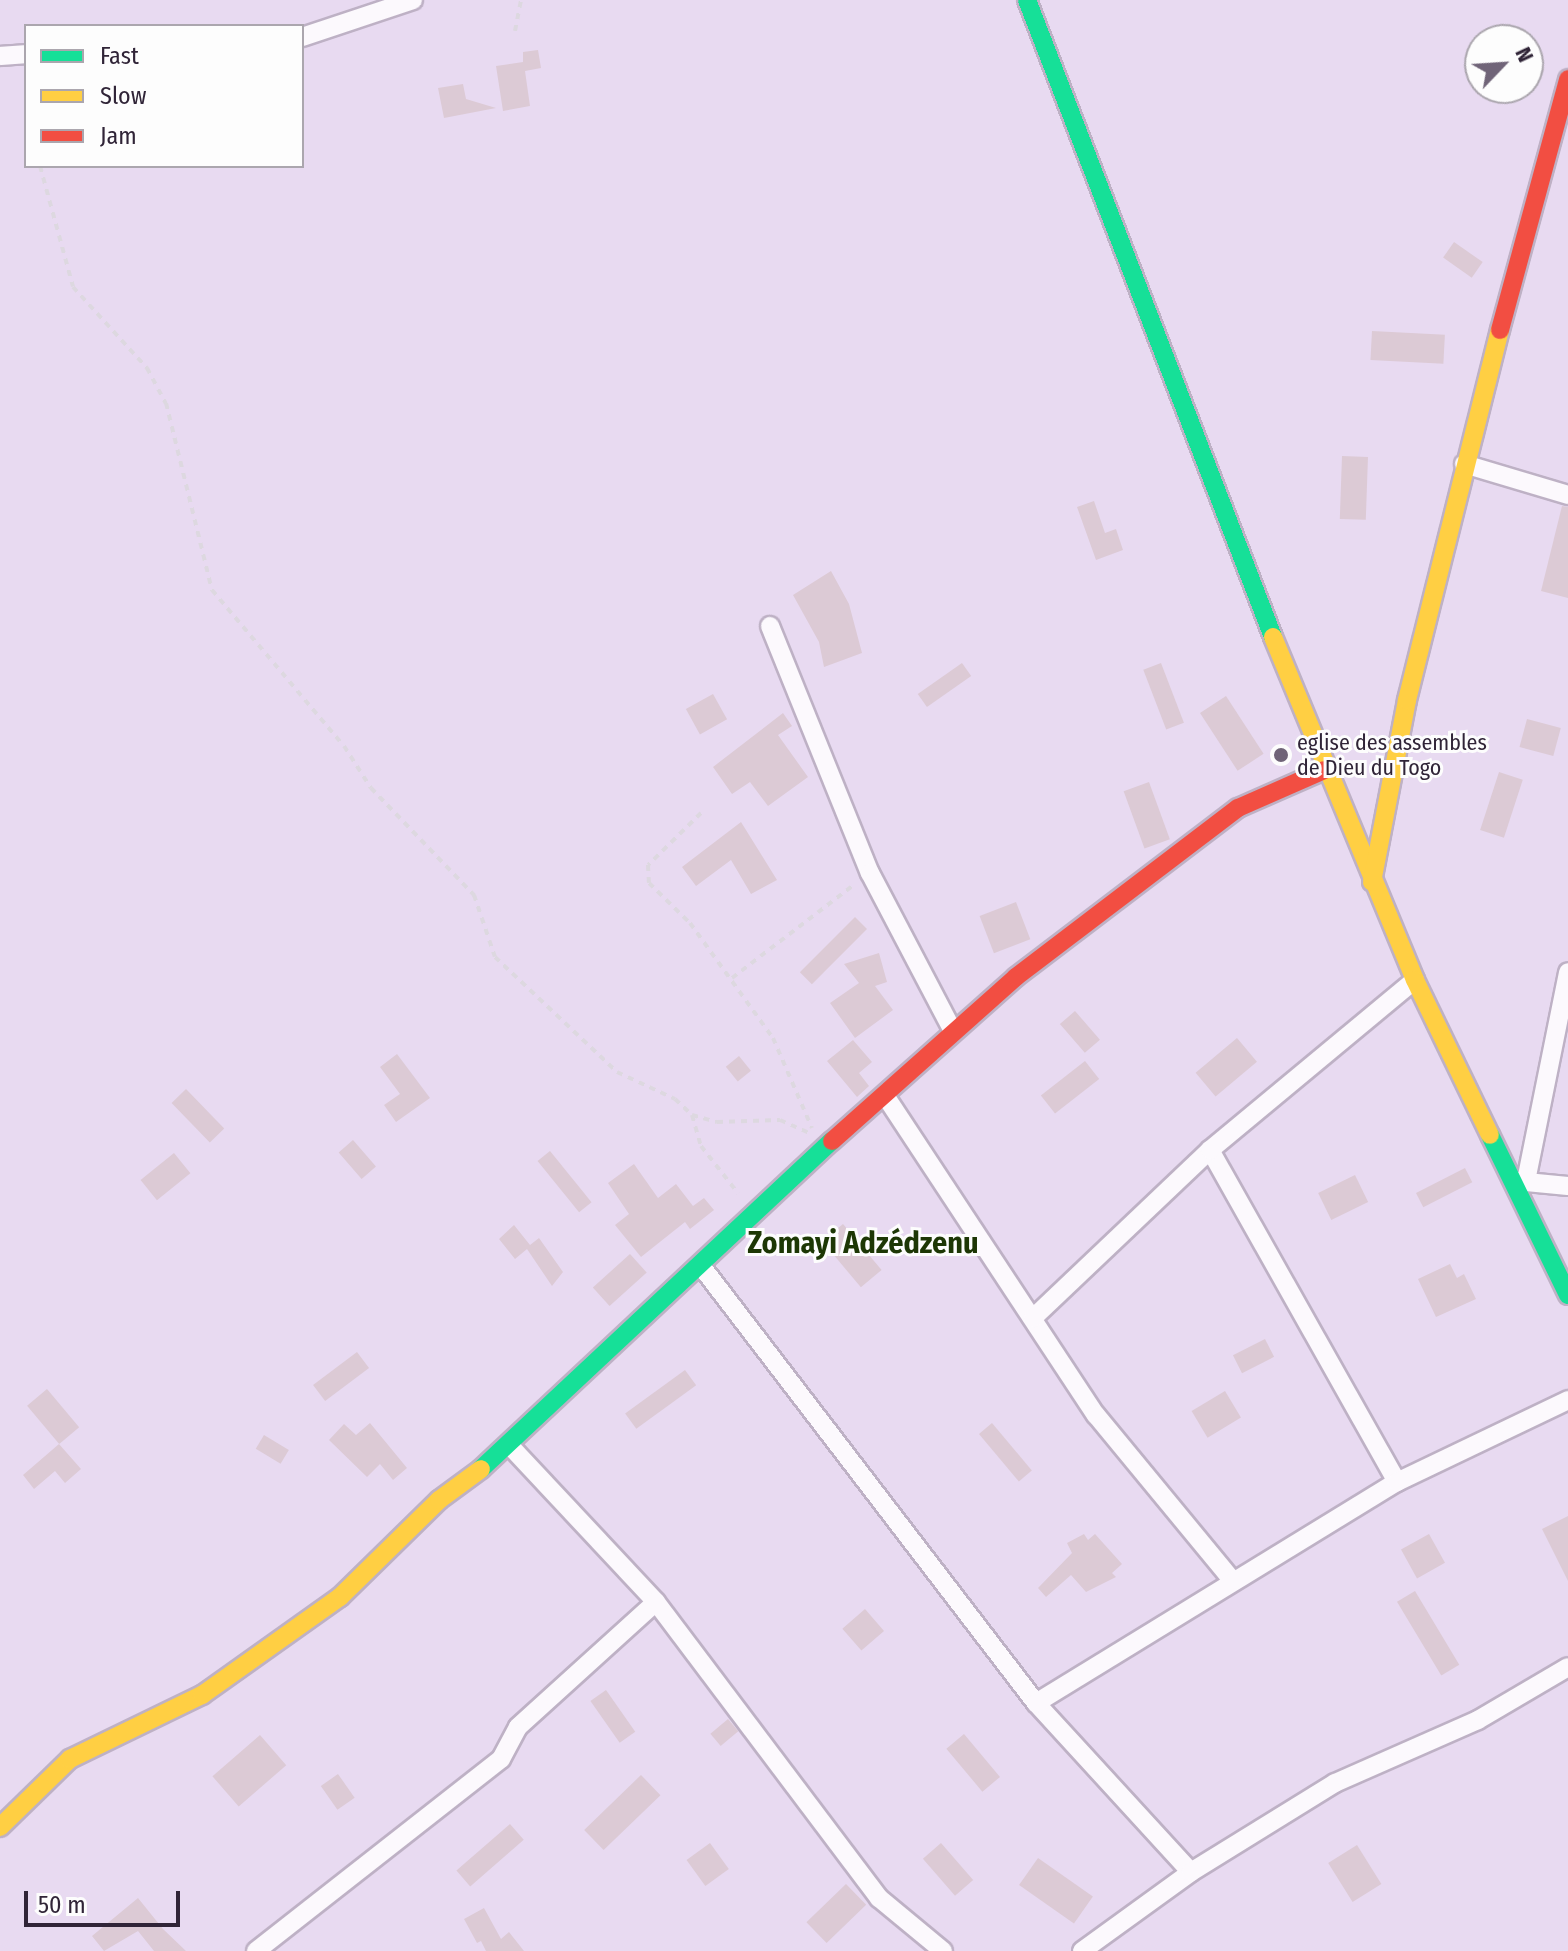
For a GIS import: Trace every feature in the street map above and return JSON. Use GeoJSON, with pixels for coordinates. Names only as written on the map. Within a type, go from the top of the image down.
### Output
{"type":"FeatureCollection","features":[{"type":"Feature","properties":{"kind":"street"},"geometry":{"type":"LineString","coordinates":[[304,36],[413,0]]}},
{"type":"Feature","properties":{"kind":"street"},"geometry":{"type":"LineString","coordinates":[[1027,0],[1324,770],[1415,980],[1518,1181],[1568,1295]]}},
{"type":"Feature","properties":{"kind":"street"},"geometry":{"type":"LineString","coordinates":[[0,56],[24,54]]}},
{"type":"Feature","properties":{"kind":"street"},"geometry":{"type":"LineString","coordinates":[[1372,882],[1407,700],[1464,464],[1568,79]]}},
{"type":"Feature","properties":{"kind":"street"},"geometry":{"type":"LineString","coordinates":[[1464,464],[1568,495]]}},
{"type":"Feature","properties":{"kind":"street"},"geometry":{"type":"LineString","coordinates":[[770,626],[870,873],[953,1031]]}},
{"type":"Feature","properties":{"kind":"street"},"geometry":{"type":"LineString","coordinates":[[0,1827],[39,1785],[86,1748],[202,1695],[261,1658],[340,1597],[439,1500],[511,1447],[702,1267],[753,1211],[886,1097],[953,1031],[1238,808],[1324,770]]}},
{"type":"Feature","properties":{"kind":"street"},"geometry":{"type":"LineString","coordinates":[[1518,1181],[1568,972]]}},
{"type":"Feature","properties":{"kind":"street"},"geometry":{"type":"LineString","coordinates":[[1033,1318],[1210,1150],[1415,980]]}},
{"type":"Feature","properties":{"kind":"street"},"geometry":{"type":"LineString","coordinates":[[886,1097],[1096,1415],[1231,1579]]}},
{"type":"Feature","properties":{"kind":"street"},"geometry":{"type":"LineString","coordinates":[[1210,1150],[1397,1482]]}},
{"type":"Feature","properties":{"kind":"street"},"geometry":{"type":"LineString","coordinates":[[1518,1181],[1568,1186]]}},
{"type":"Feature","properties":{"kind":"street"},"geometry":{"type":"LineString","coordinates":[[702,1267],[1036,1703],[1191,1872]]}},
{"type":"Feature","properties":{"kind":"street"},"geometry":{"type":"LineString","coordinates":[[1036,1703],[1231,1579],[1397,1482],[1568,1400]]}},
{"type":"Feature","properties":{"kind":"street"},"geometry":{"type":"LineString","coordinates":[[511,1447],[656,1602],[879,1898],[943,1951]]}},
{"type":"Feature","properties":{"kind":"street"},"geometry":{"type":"LineString","coordinates":[[256,1951],[501,1759],[518,1727],[656,1602]]}},
{"type":"Feature","properties":{"kind":"street"},"geometry":{"type":"LineString","coordinates":[[1082,1951],[1191,1872],[1335,1783],[1478,1720],[1568,1667]]}},
{"type":"Feature","properties":{"kind":"path"},"geometry":{"type":"LineString","coordinates":[[515,31],[521,0]]}},
{"type":"Feature","properties":{"kind":"path"},"geometry":{"type":"LineString","coordinates":[[41,168],[73,287],[147,368],[166,403],[212,590],[344,746],[371,788],[474,895],[495,957],[617,1072],[675,1099],[692,1115],[710,1161],[753,1211]]}},
{"type":"Feature","properties":{"kind":"path"},"geometry":{"type":"LineString","coordinates":[[692,1115],[717,1122],[780,1120],[815,1136],[797,1083],[732,978],[649,883],[648,865],[701,813]]}},
{"type":"Feature","properties":{"kind":"path"},"geometry":{"type":"LineString","coordinates":[[732,978],[870,873]]}},
{"type":"Feature","properties":{"kind":"building"},"geometry":{"type":"Polygon","coordinates":[[[538,50],[541,68],[525,71],[530,106],[503,111],[496,66],[523,62],[523,52],[538,50]]]}},
{"type":"Feature","properties":{"kind":"building"},"geometry":{"type":"Polygon","coordinates":[[[463,84],[466,99],[496,108],[444,118],[438,88],[463,84]]]}},
{"type":"Feature","properties":{"kind":"building"},"geometry":{"type":"Polygon","coordinates":[[[1454,242],[1483,262],[1472,278],[1443,258],[1454,242]]]}},
{"type":"Feature","properties":{"kind":"building"},"geometry":{"type":"Polygon","coordinates":[[[1372,331],[1445,335],[1443,364],[1370,360],[1372,331]]]}},
{"type":"Feature","properties":{"kind":"building"},"geometry":{"type":"Polygon","coordinates":[[[1342,456],[1368,457],[1366,520],[1340,519],[1342,456]]]}},
{"type":"Feature","properties":{"kind":"building"},"geometry":{"type":"Polygon","coordinates":[[[1094,501],[1105,533],[1116,529],[1123,550],[1096,560],[1077,507],[1094,501]]]}},
{"type":"Feature","properties":{"kind":"building"},"geometry":{"type":"Polygon","coordinates":[[[1562,506],[1568,507],[1568,598],[1541,591],[1562,506]]]}},
{"type":"Feature","properties":{"kind":"building"},"geometry":{"type":"Polygon","coordinates":[[[831,571],[849,604],[862,653],[824,667],[819,642],[793,595],[831,571]]]}},
{"type":"Feature","properties":{"kind":"building"},"geometry":{"type":"Polygon","coordinates":[[[962,663],[971,676],[927,707],[918,694],[962,663]]]}},
{"type":"Feature","properties":{"kind":"building"},"geometry":{"type":"Polygon","coordinates":[[[1161,663],[1184,723],[1166,730],[1143,670],[1161,663]]]}},
{"type":"Feature","properties":{"kind":"building"},"geometry":{"type":"Polygon","coordinates":[[[713,694],[727,719],[700,734],[686,709],[713,694]]]}},
{"type":"Feature","properties":{"kind":"building"},"geometry":{"type":"Polygon","coordinates":[[[1226,696],[1264,754],[1238,771],[1200,713],[1226,696]]]}},
{"type":"Feature","properties":{"kind":"building"},"geometry":{"type":"Polygon","coordinates":[[[783,713],[792,726],[778,735],[808,777],[768,806],[750,782],[732,794],[713,767],[783,713]]]}},
{"type":"Feature","properties":{"kind":"building"},"geometry":{"type":"Polygon","coordinates":[[[1527,719],[1561,728],[1553,756],[1519,747],[1527,719]]]}},
{"type":"Feature","properties":{"kind":"building"},"geometry":{"type":"Polygon","coordinates":[[[1499,772],[1523,780],[1504,838],[1480,830],[1499,772]]]}},
{"type":"Feature","properties":{"kind":"building"},"geometry":{"type":"Polygon","coordinates":[[[1149,782],[1170,839],[1144,849],[1124,791],[1149,782]]]}},
{"type":"Feature","properties":{"kind":"building"},"geometry":{"type":"Polygon","coordinates":[[[741,822],[777,880],[751,894],[731,860],[696,886],[682,867],[741,822]]]}},
{"type":"Feature","properties":{"kind":"building"},"geometry":{"type":"Polygon","coordinates":[[[1016,902],[1030,939],[994,953],[980,916],[1016,902]]]}},
{"type":"Feature","properties":{"kind":"building"},"geometry":{"type":"Polygon","coordinates":[[[855,917],[867,929],[812,984],[800,972],[855,917]]]}},
{"type":"Feature","properties":{"kind":"building"},"geometry":{"type":"Polygon","coordinates":[[[879,953],[887,982],[875,986],[893,1010],[855,1038],[830,1003],[859,983],[844,964],[879,953]]]}},
{"type":"Feature","properties":{"kind":"building"},"geometry":{"type":"Polygon","coordinates":[[[1075,1011],[1100,1040],[1085,1053],[1060,1024],[1075,1011]]]}},
{"type":"Feature","properties":{"kind":"building"},"geometry":{"type":"Polygon","coordinates":[[[1237,1038],[1257,1062],[1216,1096],[1196,1073],[1237,1038]]]}},
{"type":"Feature","properties":{"kind":"building"},"geometry":{"type":"Polygon","coordinates":[[[853,1040],[872,1062],[859,1073],[869,1086],[857,1097],[827,1061],[853,1040]]]}},
{"type":"Feature","properties":{"kind":"building"},"geometry":{"type":"Polygon","coordinates":[[[397,1054],[430,1098],[396,1122],[384,1105],[400,1094],[380,1067],[397,1054]]]}},
{"type":"Feature","properties":{"kind":"building"},"geometry":{"type":"Polygon","coordinates":[[[739,1056],[751,1071],[738,1081],[726,1067],[739,1056]]]}},
{"type":"Feature","properties":{"kind":"building"},"geometry":{"type":"Polygon","coordinates":[[[1085,1061],[1099,1079],[1055,1114],[1041,1095],[1085,1061]]]}},
{"type":"Feature","properties":{"kind":"building"},"geometry":{"type":"Polygon","coordinates":[[[186,1089],[224,1129],[210,1142],[172,1103],[186,1089]]]}},
{"type":"Feature","properties":{"kind":"building"},"geometry":{"type":"Polygon","coordinates":[[[353,1140],[376,1166],[362,1179],[339,1152],[353,1140]]]}},
{"type":"Feature","properties":{"kind":"building"},"geometry":{"type":"Polygon","coordinates":[[[550,1151],[592,1202],[579,1212],[538,1161],[550,1151]]]}},
{"type":"Feature","properties":{"kind":"building"},"geometry":{"type":"Polygon","coordinates":[[[174,1153],[190,1173],[157,1200],[141,1180],[174,1153]]]}},
{"type":"Feature","properties":{"kind":"building"},"geometry":{"type":"Polygon","coordinates":[[[634,1164],[658,1198],[676,1184],[693,1206],[704,1198],[714,1210],[690,1229],[685,1222],[641,1257],[615,1225],[629,1214],[608,1183],[634,1164]]]}},
{"type":"Feature","properties":{"kind":"building"},"geometry":{"type":"Polygon","coordinates":[[[1465,1168],[1472,1182],[1423,1207],[1416,1193],[1465,1168]]]}},
{"type":"Feature","properties":{"kind":"building"},"geometry":{"type":"Polygon","coordinates":[[[1355,1175],[1368,1202],[1331,1220],[1318,1193],[1355,1175]]]}},
{"type":"Feature","properties":{"kind":"building"},"geometry":{"type":"Polygon","coordinates":[[[843,1224],[882,1270],[861,1287],[822,1241],[843,1224]]]}},
{"type":"Feature","properties":{"kind":"building"},"geometry":{"type":"Polygon","coordinates":[[[514,1225],[530,1245],[539,1238],[563,1272],[552,1286],[527,1249],[515,1259],[499,1239],[514,1225]]]}},
{"type":"Feature","properties":{"kind":"building"},"geometry":{"type":"Polygon","coordinates":[[[630,1254],[647,1273],[610,1306],[593,1287],[630,1254]]]}},
{"type":"Feature","properties":{"kind":"building"},"geometry":{"type":"Polygon","coordinates":[[[1450,1264],[1457,1278],[1464,1274],[1476,1299],[1436,1317],[1418,1279],[1450,1264]]]}},
{"type":"Feature","properties":{"kind":"building"},"geometry":{"type":"Polygon","coordinates":[[[1265,1339],[1274,1357],[1242,1373],[1233,1355],[1265,1339]]]}},
{"type":"Feature","properties":{"kind":"building"},"geometry":{"type":"Polygon","coordinates":[[[357,1352],[369,1368],[325,1401],[313,1385],[357,1352]]]}},
{"type":"Feature","properties":{"kind":"building"},"geometry":{"type":"Polygon","coordinates":[[[685,1370],[696,1385],[636,1429],[625,1413],[685,1370]]]}},
{"type":"Feature","properties":{"kind":"building"},"geometry":{"type":"Polygon","coordinates":[[[47,1389],[79,1427],[59,1444],[27,1406],[47,1389]]]}},
{"type":"Feature","properties":{"kind":"building"},"geometry":{"type":"Polygon","coordinates":[[[1225,1391],[1241,1418],[1208,1438],[1192,1411],[1225,1391]]]}},
{"type":"Feature","properties":{"kind":"building"},"geometry":{"type":"Polygon","coordinates":[[[370,1423],[407,1468],[393,1480],[380,1464],[367,1477],[329,1440],[344,1424],[356,1435],[370,1423]]]}},
{"type":"Feature","properties":{"kind":"building"},"geometry":{"type":"Polygon","coordinates":[[[992,1423],[1032,1470],[1019,1481],[979,1434],[992,1423]]]}},
{"type":"Feature","properties":{"kind":"building"},"geometry":{"type":"Polygon","coordinates":[[[264,1435],[289,1450],[281,1464],[256,1449],[264,1435]]]}},
{"type":"Feature","properties":{"kind":"building"},"geometry":{"type":"Polygon","coordinates":[[[59,1444],[81,1469],[65,1483],[55,1471],[34,1489],[23,1475],[59,1444]]]}},
{"type":"Feature","properties":{"kind":"building"},"geometry":{"type":"Polygon","coordinates":[[[1568,1516],[1568,1581],[1542,1529],[1568,1516]]]}},
{"type":"Feature","properties":{"kind":"building"},"geometry":{"type":"Polygon","coordinates":[[[1084,1534],[1088,1540],[1095,1534],[1122,1564],[1112,1573],[1116,1577],[1086,1592],[1071,1575],[1046,1597],[1038,1588],[1072,1553],[1067,1543],[1084,1534]]]}},
{"type":"Feature","properties":{"kind":"building"},"geometry":{"type":"Polygon","coordinates":[[[1429,1534],[1445,1563],[1417,1578],[1401,1550],[1429,1534]]]}},
{"type":"Feature","properties":{"kind":"building"},"geometry":{"type":"Polygon","coordinates":[[[1415,1591],[1459,1665],[1441,1676],[1397,1602],[1415,1591]]]}},
{"type":"Feature","properties":{"kind":"building"},"geometry":{"type":"Polygon","coordinates":[[[865,1609],[884,1631],[861,1651],[842,1629],[865,1609]]]}},
{"type":"Feature","properties":{"kind":"building"},"geometry":{"type":"Polygon","coordinates":[[[606,1690],[635,1732],[620,1743],[590,1701],[606,1690]]]}},
{"type":"Feature","properties":{"kind":"building"},"geometry":{"type":"Polygon","coordinates":[[[728,1719],[738,1731],[721,1746],[710,1734],[728,1719]]]}},
{"type":"Feature","properties":{"kind":"building"},"geometry":{"type":"Polygon","coordinates":[[[964,1734],[1000,1777],[982,1792],[946,1749],[964,1734]]]}},
{"type":"Feature","properties":{"kind":"building"},"geometry":{"type":"Polygon","coordinates":[[[260,1735],[286,1765],[239,1807],[212,1776],[260,1735]]]}},
{"type":"Feature","properties":{"kind":"building"},"geometry":{"type":"Polygon","coordinates":[[[338,1774],[355,1798],[337,1810],[321,1786],[338,1774]]]}},
{"type":"Feature","properties":{"kind":"building"},"geometry":{"type":"Polygon","coordinates":[[[641,1775],[660,1795],[604,1850],[584,1830],[641,1775]]]}},
{"type":"Feature","properties":{"kind":"building"},"geometry":{"type":"Polygon","coordinates":[[[510,1824],[524,1840],[470,1886],[456,1871],[510,1824]]]}},
{"type":"Feature","properties":{"kind":"building"},"geometry":{"type":"Polygon","coordinates":[[[710,1843],[729,1869],[705,1886],[687,1860],[710,1843]]]}},
{"type":"Feature","properties":{"kind":"building"},"geometry":{"type":"Polygon","coordinates":[[[941,1843],[973,1880],[955,1896],[923,1859],[941,1843]]]}},
{"type":"Feature","properties":{"kind":"building"},"geometry":{"type":"Polygon","coordinates":[[[1357,1845],[1381,1884],[1353,1902],[1328,1863],[1357,1845]]]}},
{"type":"Feature","properties":{"kind":"building"},"geometry":{"type":"Polygon","coordinates":[[[1038,1858],[1093,1896],[1074,1923],[1019,1885],[1038,1858]]]}},
{"type":"Feature","properties":{"kind":"building"},"geometry":{"type":"Polygon","coordinates":[[[846,1884],[866,1905],[827,1943],[806,1922],[846,1884]]]}},
{"type":"Feature","properties":{"kind":"building"},"geometry":{"type":"Polygon","coordinates":[[[138,1898],[186,1951],[154,1951],[138,1931],[104,1951],[92,1936],[138,1898]]]}},
{"type":"Feature","properties":{"kind":"building"},"geometry":{"type":"Polygon","coordinates":[[[484,1908],[501,1939],[509,1932],[524,1951],[486,1951],[481,1941],[477,1943],[464,1919],[484,1908]]]}},
{"type":"Feature","properties":{"kind":"traffic: fast"},"geometry":{"type":"LineString","coordinates":[[1027,0],[1273,637]]}},
{"type":"Feature","properties":{"kind":"traffic: fast"},"geometry":{"type":"LineString","coordinates":[[1490,1135],[1568,1295]]}},
{"type":"Feature","properties":{"kind":"traffic: fast"},"geometry":{"type":"LineString","coordinates":[[481,1469],[832,1141]]}},
{"type":"Feature","properties":{"kind":"traffic: slow"},"geometry":{"type":"LineString","coordinates":[[1372,882],[1407,700],[1500,330]]}},
{"type":"Feature","properties":{"kind":"traffic: slow"},"geometry":{"type":"LineString","coordinates":[[1273,637],[1415,980],[1490,1135]]}},
{"type":"Feature","properties":{"kind":"traffic: slow"},"geometry":{"type":"LineString","coordinates":[[0,1827],[70,1759],[202,1695],[340,1597],[439,1500],[481,1469]]}},
{"type":"Feature","properties":{"kind":"traffic: jam"},"geometry":{"type":"LineString","coordinates":[[1500,330],[1568,79]]}},
{"type":"Feature","properties":{"kind":"traffic: jam"},"geometry":{"type":"LineString","coordinates":[[832,1141],[1016,977],[1238,808],[1324,770]]}},
{"type":"Feature","properties":{"kind":"place","name":"eglise des assembles de Dieu du Togo"},"geometry":{"type":"Point","coordinates":[1281,755]}},
{"type":"Feature","properties":{"kind":"district","name":"Zomayi Adzédzenu"},"geometry":{"type":"Point","coordinates":[863,1243]}}]}
